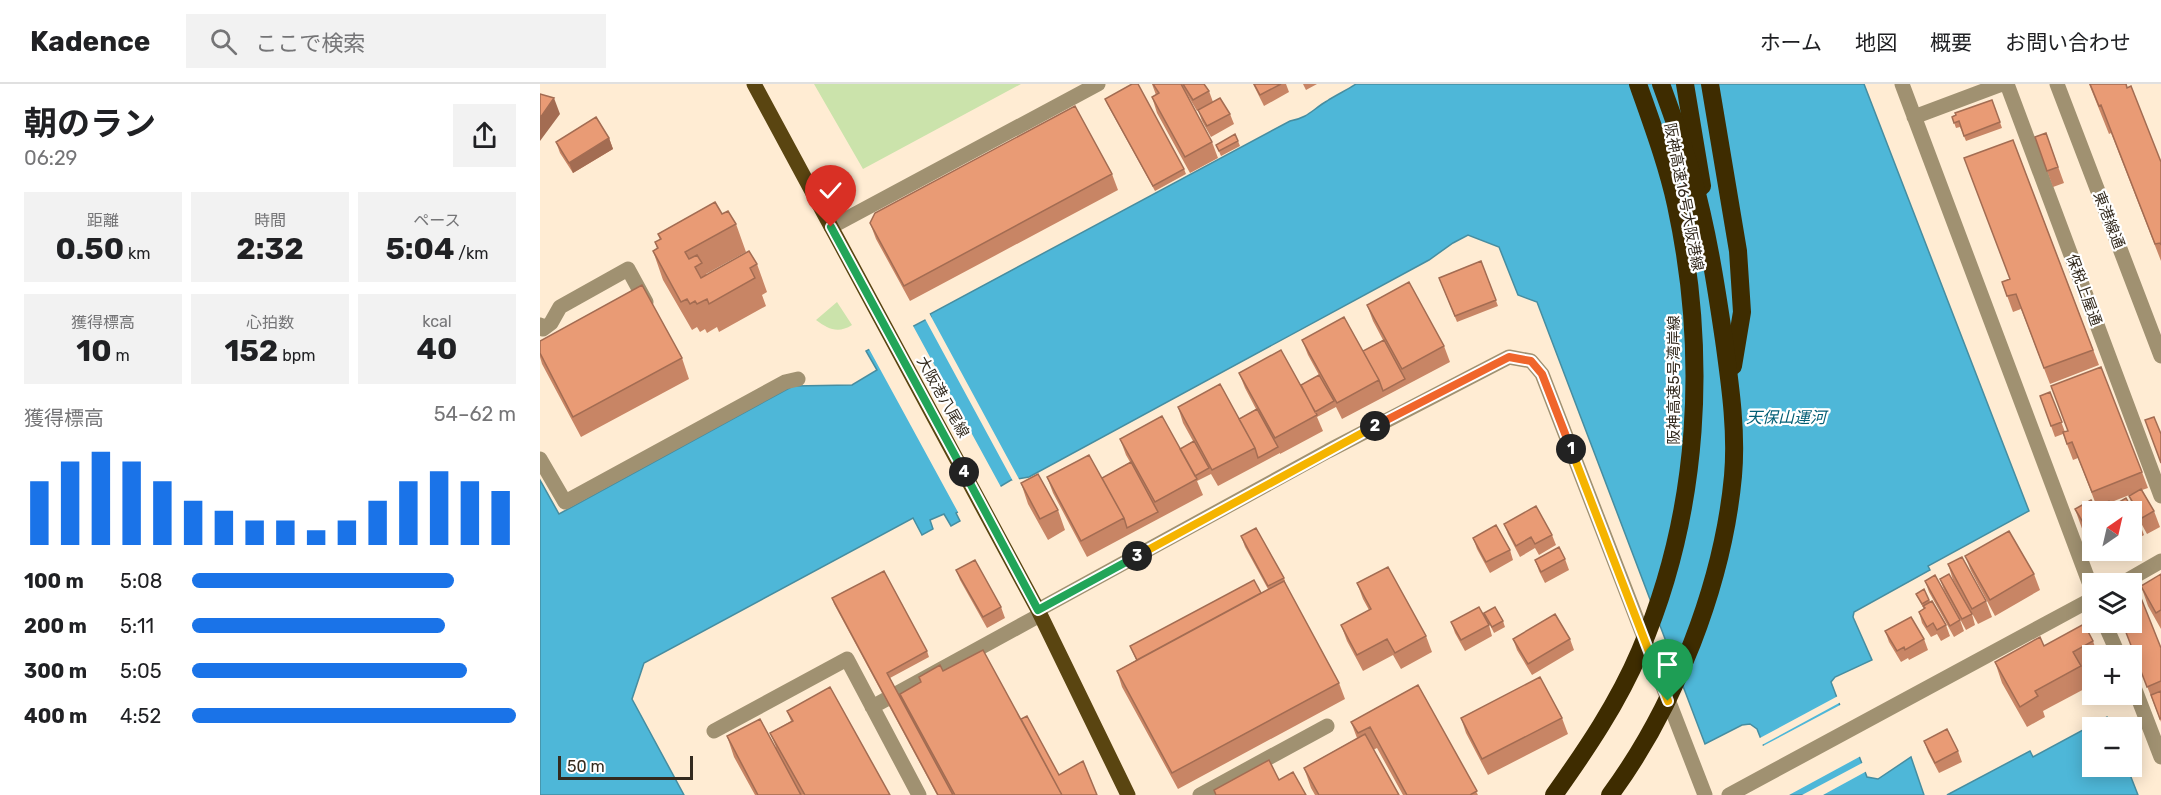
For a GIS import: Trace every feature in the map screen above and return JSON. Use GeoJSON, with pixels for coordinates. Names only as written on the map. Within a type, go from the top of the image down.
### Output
{"type":"FeatureCollection","features":[{"type":"Feature","properties":{"kind":"highway","name":"阪神高速5号湾岸線"},"geometry":{"type":"LineString","coordinates":[[1554,795],[1584,753],[1640,653],[1661,599],[1675,549],[1686,495],[1693,443],[1694,340],[1684,247],[1663,154],[1638,84]]}},
{"type":"Feature","properties":{"kind":"highway","name":"阪神高速16号大阪港線"},"geometry":{"type":"LineString","coordinates":[[1545,795],[1577,750],[1607,700],[1632,650],[1667,549],[1686,443],[1688,390],[1686,330],[1678,248],[1644,84]]}},
{"type":"Feature","properties":{"kind":"highway"},"geometry":{"type":"LineString","coordinates":[[1610,795],[1659,714],[1678,677],[1696,632],[1715,569],[1733,475],[1731,389],[1718,298],[1692,175],[1661,84]]}},
{"type":"Feature","properties":{"kind":"highway"},"geometry":{"type":"LineString","coordinates":[[1685,84],[1712,255],[1733,366]]}},
{"type":"Feature","properties":{"kind":"highway"},"geometry":{"type":"LineString","coordinates":[[1603,795],[1624,763],[1676,668],[1708,575],[1721,520],[1730,450],[1733,366],[1742,312],[1738,251],[1710,84]]}},
{"type":"Feature","properties":{"kind":"main road","name":"大阪港八尾線"},"geometry":{"type":"LineString","coordinates":[[754,84],[1039,613],[1128,795]]}},
{"type":"Feature","properties":{"kind":"street"},"geometry":{"type":"LineString","coordinates":[[831,227],[1098,84]]}},
{"type":"Feature","properties":{"kind":"street"},"geometry":{"type":"LineString","coordinates":[[1902,84],[2086,573]]}},
{"type":"Feature","properties":{"kind":"street"},"geometry":{"type":"LineString","coordinates":[[1914,117],[2002,84]]}},
{"type":"Feature","properties":{"kind":"street","name":"保税上屋通"},"geometry":{"type":"LineString","coordinates":[[2007,84],[2161,496]]}},
{"type":"Feature","properties":{"kind":"street","name":"東港線通"},"geometry":{"type":"LineString","coordinates":[[2057,84],[2161,356]]}},
{"type":"Feature","properties":{"kind":"street"},"geometry":{"type":"LineString","coordinates":[[540,325],[543,328],[551,323],[560,307],[628,269],[646,302],[627,312]]}},
{"type":"Feature","properties":{"kind":"street"},"geometry":{"type":"LineString","coordinates":[[872,707],[1328,451],[1509,357],[1531,361],[1542,374],[1705,795]]}},
{"type":"Feature","properties":{"kind":"street"},"geometry":{"type":"LineString","coordinates":[[540,459],[565,502],[785,382],[798,379]]}},
{"type":"Feature","properties":{"kind":"street"},"geometry":{"type":"LineString","coordinates":[[2140,573],[2161,561]]}},
{"type":"Feature","properties":{"kind":"street"},"geometry":{"type":"LineString","coordinates":[[1729,795],[2082,604]]}},
{"type":"Feature","properties":{"kind":"street"},"geometry":{"type":"LineString","coordinates":[[714,731],[847,659],[919,795]]}},
{"type":"Feature","properties":{"kind":"street"},"geometry":{"type":"LineString","coordinates":[[2141,705],[2161,757]]}},
{"type":"Feature","properties":{"kind":"street"},"geometry":{"type":"LineString","coordinates":[[1200,795],[1327,726]]}},
{"type":"Feature","properties":{"kind":"green space"},"geometry":{"type":"Polygon","coordinates":[[[814,84],[1021,84],[863,169],[814,84]]]}},
{"type":"Feature","properties":{"kind":"green space"},"geometry":{"type":"Polygon","coordinates":[[[837,302],[852,325],[838,330],[829,328],[816,320],[837,302]]]}},
{"type":"Feature","properties":{"kind":"water","name":"天保山運河"},"geometry":{"type":"Polygon","coordinates":[[[1356,84],[1864,84],[2029,511],[1928,566],[1930,570],[1854,612],[1853,617],[1872,660],[1835,677],[1831,682],[1867,777],[1878,779],[1911,757],[1924,795],[1783,795],[1757,729],[1750,724],[1742,725],[1705,744],[1537,302],[1518,295],[1499,247],[1468,235],[1429,260],[1029,477],[1011,480],[956,513],[960,521],[951,526],[944,514],[930,520],[933,529],[922,535],[913,518],[644,663],[632,699],[684,795],[540,795],[540,480],[559,514],[793,386],[852,385],[877,370],[866,351],[931,317],[930,314],[1290,121],[1306,115],[1356,84]]]}},
{"type":"Feature","properties":{"kind":"water"},"geometry":{"type":"Polygon","coordinates":[[[2082,731],[2082,777],[2131,777],[2138,795],[1947,795],[2030,751],[2033,757],[2082,731]]]}},
{"type":"Feature","properties":{"kind":"pier"},"geometry":{"type":"Polygon","coordinates":[[[928,311],[1020,481],[1014,483],[924,317],[928,311]]]}},
{"type":"Feature","properties":{"kind":"pier"},"geometry":{"type":"Polygon","coordinates":[[[912,324],[1002,489],[959,514],[868,347],[912,324]]]}},
{"type":"Feature","properties":{"kind":"pier"},"geometry":{"type":"Polygon","coordinates":[[[1838,696],[1841,702],[1760,746],[1758,739],[1838,696]]]}},
{"type":"Feature","properties":{"kind":"pier"},"geometry":{"type":"Polygon","coordinates":[[[1842,704],[1861,756],[1789,795],[1779,795],[1761,747],[1842,704]]]}},
{"type":"Feature","properties":{"kind":"pier"},"geometry":{"type":"Polygon","coordinates":[[[1864,762],[1867,771],[1823,795],[1802,795],[1864,762]]]}},
{"type":"Feature","properties":{"kind":"building"},"geometry":{"type":"Polygon","coordinates":[[[1132,84],[1138,84],[1184,169],[1153,186],[1105,99],[1132,84]]]}},
{"type":"Feature","properties":{"kind":"building"},"geometry":{"type":"Polygon","coordinates":[[[1153,84],[1181,84],[1212,142],[1185,157],[1152,97],[1159,93],[1153,84]]]}},
{"type":"Feature","properties":{"kind":"building"},"geometry":{"type":"Polygon","coordinates":[[[1183,84],[1204,84],[1209,91],[1193,100],[1183,84]]]}},
{"type":"Feature","properties":{"kind":"building"},"geometry":{"type":"Polygon","coordinates":[[[1254,84],[1281,84],[1260,95],[1254,84]]]}},
{"type":"Feature","properties":{"kind":"building"},"geometry":{"type":"Polygon","coordinates":[[[2090,84],[2126,84],[2127,88],[2131,86],[2161,162],[2161,245],[2160,243],[2155,244],[2101,105],[2099,106],[2090,84]]]}},
{"type":"Feature","properties":{"kind":"building"},"geometry":{"type":"Polygon","coordinates":[[[540,94],[554,98],[540,118],[540,94]]]}},
{"type":"Feature","properties":{"kind":"building"},"geometry":{"type":"Polygon","coordinates":[[[1220,98],[1230,114],[1207,126],[1198,110],[1220,98]]]}},
{"type":"Feature","properties":{"kind":"building"},"geometry":{"type":"Polygon","coordinates":[[[1992,100],[2000,122],[1964,136],[1959,121],[1954,123],[1952,117],[1956,115],[1955,113],[1992,100]]]}},
{"type":"Feature","properties":{"kind":"building"},"geometry":{"type":"Polygon","coordinates":[[[1075,106],[1112,174],[904,286],[870,223],[875,213],[1075,106]]]}},
{"type":"Feature","properties":{"kind":"building"},"geometry":{"type":"Polygon","coordinates":[[[596,117],[609,138],[569,163],[556,142],[596,117]]]}},
{"type":"Feature","properties":{"kind":"building"},"geometry":{"type":"Polygon","coordinates":[[[2046,133],[2058,167],[2047,171],[2035,137],[2046,133]]]}},
{"type":"Feature","properties":{"kind":"building"},"geometry":{"type":"Polygon","coordinates":[[[1235,134],[1238,141],[1219,151],[1216,145],[1235,134]]]}},
{"type":"Feature","properties":{"kind":"building"},"geometry":{"type":"Polygon","coordinates":[[[2013,140],[2093,350],[2044,368],[2016,294],[2007,296],[2002,282],[2010,279],[1964,158],[2013,140]]]}},
{"type":"Feature","properties":{"kind":"building"},"geometry":{"type":"Polygon","coordinates":[[[715,202],[722,214],[728,211],[736,224],[685,252],[689,259],[697,255],[702,263],[695,267],[701,278],[749,251],[757,264],[750,268],[755,278],[709,304],[707,299],[697,304],[695,301],[690,304],[687,299],[681,302],[653,251],[658,248],[655,242],[661,239],[658,234],[715,202]]]}},
{"type":"Feature","properties":{"kind":"building"},"geometry":{"type":"Polygon","coordinates":[[[1481,261],[1496,300],[1455,316],[1439,278],[1481,261]]]}},
{"type":"Feature","properties":{"kind":"building"},"geometry":{"type":"Polygon","coordinates":[[[1409,282],[1444,346],[1402,369],[1367,305],[1409,282]]]}},
{"type":"Feature","properties":{"kind":"building"},"geometry":{"type":"Polygon","coordinates":[[[642,285],[682,358],[573,417],[540,353],[540,341],[642,285]]]}},
{"type":"Feature","properties":{"kind":"building"},"geometry":{"type":"Polygon","coordinates":[[[1344,317],[1379,380],[1337,403],[1302,340],[1344,317]]]}},
{"type":"Feature","properties":{"kind":"building"},"geometry":{"type":"Polygon","coordinates":[[[1384,340],[1405,379],[1383,391],[1363,351],[1384,340]]]}},
{"type":"Feature","properties":{"kind":"building"},"geometry":{"type":"Polygon","coordinates":[[[1281,350],[1317,415],[1275,438],[1239,373],[1281,350]]]}},
{"type":"Feature","properties":{"kind":"building"},"geometry":{"type":"Polygon","coordinates":[[[2101,367],[2142,472],[2092,492],[2072,442],[2067,444],[2063,432],[2068,431],[2051,386],[2101,367]]]}},
{"type":"Feature","properties":{"kind":"building"},"geometry":{"type":"Polygon","coordinates":[[[1319,375],[1334,401],[1315,412],[1301,385],[1319,375]]]}},
{"type":"Feature","properties":{"kind":"building"},"geometry":{"type":"Polygon","coordinates":[[[1220,384],[1255,448],[1212,470],[1178,407],[1220,384]]]}},
{"type":"Feature","properties":{"kind":"building"},"geometry":{"type":"Polygon","coordinates":[[[2050,392],[2062,422],[2051,426],[2040,396],[2050,392]]]}},
{"type":"Feature","properties":{"kind":"building"},"geometry":{"type":"Polygon","coordinates":[[[1257,409],[1278,447],[1258,458],[1239,419],[1257,409]]]}},
{"type":"Feature","properties":{"kind":"building"},"geometry":{"type":"Polygon","coordinates":[[[1162,416],[1197,479],[1155,502],[1120,439],[1162,416]]]}},
{"type":"Feature","properties":{"kind":"building"},"geometry":{"type":"Polygon","coordinates":[[[2154,417],[2161,434],[2161,463],[2145,420],[2154,417]]]}},
{"type":"Feature","properties":{"kind":"building"},"geometry":{"type":"Polygon","coordinates":[[[1194,441],[1209,468],[1195,476],[1180,449],[1194,441]]]}},
{"type":"Feature","properties":{"kind":"building"},"geometry":{"type":"Polygon","coordinates":[[[1089,455],[1124,518],[1081,541],[1047,477],[1089,455]]]}},
{"type":"Feature","properties":{"kind":"building"},"geometry":{"type":"Polygon","coordinates":[[[1131,462],[1158,512],[1127,528],[1102,478],[1131,462]]]}},
{"type":"Feature","properties":{"kind":"building"},"geometry":{"type":"Polygon","coordinates":[[[1038,474],[1058,510],[1040,519],[1021,483],[1038,474]]]}},
{"type":"Feature","properties":{"kind":"building"},"geometry":{"type":"Polygon","coordinates":[[[2141,489],[2154,511],[2142,518],[2142,501],[2132,501],[2129,496],[2141,489]]]}},
{"type":"Feature","properties":{"kind":"building"},"geometry":{"type":"Polygon","coordinates":[[[2082,505],[2082,521],[2075,509],[2082,505]]]}},
{"type":"Feature","properties":{"kind":"building"},"geometry":{"type":"Polygon","coordinates":[[[1536,506],[1552,535],[1535,544],[1531,537],[1516,546],[1504,524],[1536,506]]]}},
{"type":"Feature","properties":{"kind":"building"},"geometry":{"type":"Polygon","coordinates":[[[1496,525],[1510,550],[1486,562],[1473,538],[1496,525]]]}},
{"type":"Feature","properties":{"kind":"building"},"geometry":{"type":"Polygon","coordinates":[[[1256,528],[1284,578],[1268,586],[1241,536],[1256,528]]]}},
{"type":"Feature","properties":{"kind":"building"},"geometry":{"type":"Polygon","coordinates":[[[2009,531],[2034,574],[1990,600],[1965,556],[2009,531]]]}},
{"type":"Feature","properties":{"kind":"building"},"geometry":{"type":"Polygon","coordinates":[[[1559,547],[1565,559],[1541,572],[1535,560],[1559,547]]]}},
{"type":"Feature","properties":{"kind":"building"},"geometry":{"type":"Polygon","coordinates":[[[1962,557],[1986,601],[1972,609],[1948,564],[1962,557]]]}},
{"type":"Feature","properties":{"kind":"building"},"geometry":{"type":"Polygon","coordinates":[[[975,560],[1001,607],[983,617],[956,570],[975,560]]]}},
{"type":"Feature","properties":{"kind":"building"},"geometry":{"type":"Polygon","coordinates":[[[1388,567],[1426,636],[1395,653],[1387,639],[1357,655],[1341,625],[1371,609],[1357,583],[1388,567]]]}},
{"type":"Feature","properties":{"kind":"building"},"geometry":{"type":"Polygon","coordinates":[[[884,571],[927,651],[887,673],[953,795],[938,795],[832,598],[884,571]]]}},
{"type":"Feature","properties":{"kind":"building"},"geometry":{"type":"Polygon","coordinates":[[[1949,574],[1972,614],[1962,619],[1940,579],[1949,574]]]}},
{"type":"Feature","properties":{"kind":"building"},"geometry":{"type":"Polygon","coordinates":[[[2161,574],[2161,610],[2156,613],[2142,585],[2161,574]]]}},
{"type":"Feature","properties":{"kind":"building"},"geometry":{"type":"Polygon","coordinates":[[[1935,575],[1960,620],[1950,626],[1925,581],[1935,575]]]}},
{"type":"Feature","properties":{"kind":"building"},"geometry":{"type":"Polygon","coordinates":[[[1254,580],[1261,593],[1137,660],[1130,646],[1254,580]]]}},
{"type":"Feature","properties":{"kind":"building"},"geometry":{"type":"Polygon","coordinates":[[[1284,581],[1339,683],[1172,773],[1117,671],[1284,581]]]}},
{"type":"Feature","properties":{"kind":"building"},"geometry":{"type":"Polygon","coordinates":[[[1924,589],[1929,600],[1922,604],[1916,594],[1924,589]]]}},
{"type":"Feature","properties":{"kind":"building"},"geometry":{"type":"Polygon","coordinates":[[[2142,600],[2161,648],[2161,681],[2147,687],[2142,674],[2142,645],[2131,645],[2126,633],[2142,633],[2142,600]]]}},
{"type":"Feature","properties":{"kind":"building"},"geometry":{"type":"Polygon","coordinates":[[[1932,601],[1946,625],[1937,630],[1933,623],[1927,627],[1919,612],[1925,608],[1923,606],[1932,601]]]}},
{"type":"Feature","properties":{"kind":"building"},"geometry":{"type":"Polygon","coordinates":[[[1479,607],[1489,625],[1461,640],[1451,622],[1479,607]]]}},
{"type":"Feature","properties":{"kind":"building"},"geometry":{"type":"Polygon","coordinates":[[[1495,607],[1503,621],[1492,627],[1484,613],[1495,607]]]}},
{"type":"Feature","properties":{"kind":"building"},"geometry":{"type":"Polygon","coordinates":[[[1555,614],[1570,639],[1528,664],[1513,639],[1555,614]]]}},
{"type":"Feature","properties":{"kind":"building"},"geometry":{"type":"Polygon","coordinates":[[[1911,617],[1924,639],[1905,650],[1904,647],[1897,651],[1885,631],[1911,617]]]}},
{"type":"Feature","properties":{"kind":"building"},"geometry":{"type":"Polygon","coordinates":[[[2082,625],[2082,633],[2089,633],[2093,641],[2073,652],[2081,666],[2035,691],[2038,696],[2020,707],[1995,662],[2040,637],[2044,646],[2082,625]]]}},
{"type":"Feature","properties":{"kind":"building"},"geometry":{"type":"Polygon","coordinates":[[[983,650],[1062,795],[955,795],[900,694],[921,682],[919,677],[940,665],[943,671],[983,650]]]}},
{"type":"Feature","properties":{"kind":"building"},"geometry":{"type":"Polygon","coordinates":[[[1540,677],[1562,718],[1482,759],[1461,718],[1540,677]]]}},
{"type":"Feature","properties":{"kind":"building"},"geometry":{"type":"Polygon","coordinates":[[[1418,685],[1477,791],[1470,795],[1407,795],[1370,727],[1358,733],[1351,722],[1418,685]]]}},
{"type":"Feature","properties":{"kind":"building"},"geometry":{"type":"Polygon","coordinates":[[[830,687],[890,795],[805,795],[770,733],[793,721],[787,711],[830,687]]]}},
{"type":"Feature","properties":{"kind":"building"},"geometry":{"type":"Polygon","coordinates":[[[2161,691],[2161,718],[2160,719],[2151,695],[2161,691]]]}},
{"type":"Feature","properties":{"kind":"building"},"geometry":{"type":"Polygon","coordinates":[[[1027,716],[1059,775],[1083,761],[1097,795],[1062,795],[1021,719],[1027,716]]]}},
{"type":"Feature","properties":{"kind":"building"},"geometry":{"type":"Polygon","coordinates":[[[760,719],[801,795],[758,795],[727,736],[760,719]]]}},
{"type":"Feature","properties":{"kind":"building"},"geometry":{"type":"Polygon","coordinates":[[[1947,729],[1958,751],[1935,763],[1924,741],[1947,729]]]}},
{"type":"Feature","properties":{"kind":"building"},"geometry":{"type":"Polygon","coordinates":[[[1365,734],[1399,795],[1319,795],[1304,768],[1365,734]]]}},
{"type":"Feature","properties":{"kind":"building"},"geometry":{"type":"Polygon","coordinates":[[[1269,760],[1279,780],[1293,772],[1306,795],[1216,795],[1214,790],[1269,760]]]}},
{"type":"Feature","properties":{"kind":"route"},"geometry":{"type":"LineString","coordinates":[[831,227],[1038,610],[1328,451],[1509,357],[1531,361],[1542,374],[1668,701]]}}]}
